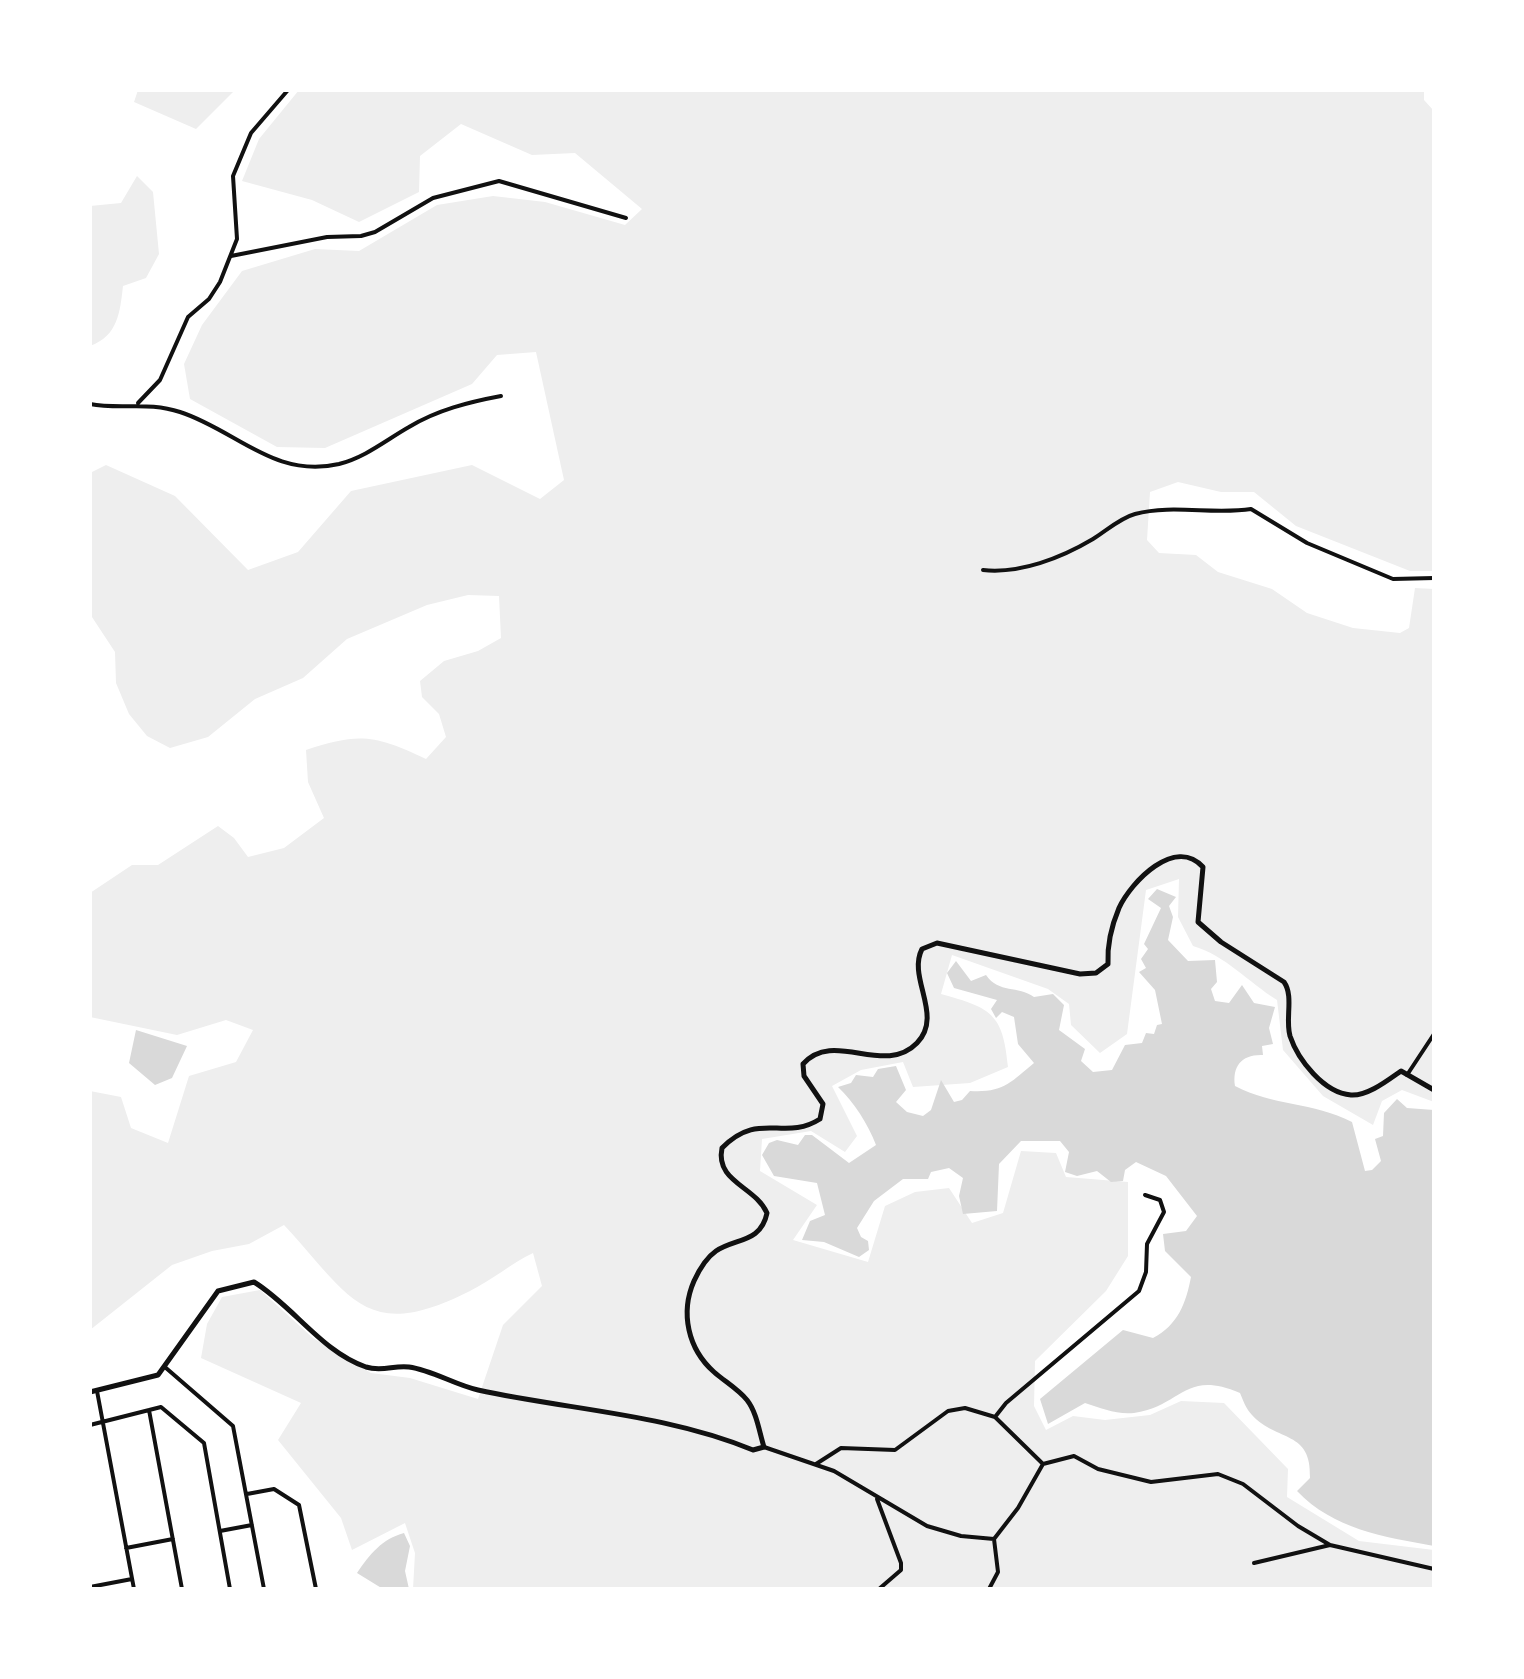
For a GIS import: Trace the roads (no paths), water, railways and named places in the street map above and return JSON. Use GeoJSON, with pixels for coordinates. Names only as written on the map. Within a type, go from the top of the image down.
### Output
{"type":"FeatureCollection","features":[{"type":"Feature","properties":{"kind":"street"},"geometry":{"type":"LineString","coordinates":[[138,403],[160,380],[188,317],[209,299],[231,256],[237,239],[233,176],[251,133],[288,90]]}},
{"type":"Feature","properties":{"kind":"street"},"geometry":{"type":"LineString","coordinates":[[231,256],[327,237],[361,236],[375,232],[433,198],[499,181],[626,218]]}},
{"type":"Feature","properties":{"kind":"street"},"geometry":{"type":"LineString","coordinates":[[90,404],[109,408],[138,403],[194,417],[281,463],[336,464],[362,456],[410,426],[444,410],[501,396]]}},
{"type":"Feature","properties":{"kind":"street"},"geometry":{"type":"LineString","coordinates":[[983,570],[1002,572],[1032,566],[1090,541],[1138,513],[1228,513],[1251,509],[1307,543],[1393,579],[1434,578]]}},
{"type":"Feature","properties":{"kind":"street"},"geometry":{"type":"LineString","coordinates":[[764,1447],[755,1413],[746,1399],[710,1369],[694,1349],[688,1330],[692,1285],[708,1258],[759,1232],[767,1213],[763,1204],[723,1170],[719,1160],[722,1148],[747,1128],[794,1129],[820,1119],[823,1104],[804,1076],[803,1064],[812,1054],[828,1049],[884,1057],[902,1053],[918,1043],[928,1016],[916,961],[922,949],[937,943],[1080,974],[1096,973],[1108,964],[1109,934],[1120,906],[1138,879],[1166,860],[1191,858],[1205,872],[1198,922],[1221,942],[1284,982],[1289,989],[1290,1036],[1310,1070],[1331,1088],[1352,1095],[1372,1089],[1401,1071],[1434,1090]]}},
{"type":"Feature","properties":{"kind":"street"},"geometry":{"type":"LineString","coordinates":[[1407,1075],[1434,1034]]}},
{"type":"Feature","properties":{"kind":"street"},"geometry":{"type":"LineString","coordinates":[[995,1417],[1006,1403],[1139,1291],[1146,1272],[1147,1244],[1164,1212],[1160,1200],[1145,1195]]}},
{"type":"Feature","properties":{"kind":"street"},"geometry":{"type":"LineString","coordinates":[[134,1589],[103,1421],[94,1392],[158,1375],[166,1368],[186,1332],[218,1291],[254,1282],[280,1299],[314,1332],[364,1366],[382,1370],[408,1367],[477,1390],[659,1421],[753,1450],[764,1447],[834,1471],[927,1526],[961,1536],[994,1539]]}},
{"type":"Feature","properties":{"kind":"street"},"geometry":{"type":"LineString","coordinates":[[166,1368],[233,1426],[264,1589]]}},
{"type":"Feature","properties":{"kind":"street"},"geometry":{"type":"LineString","coordinates":[[90,1425],[161,1407],[204,1443],[230,1589]]}},
{"type":"Feature","properties":{"kind":"street"},"geometry":{"type":"LineString","coordinates":[[814,1465],[828,1460],[841,1448],[895,1450],[948,1411],[965,1408],[995,1417],[1043,1464]]}},
{"type":"Feature","properties":{"kind":"street"},"geometry":{"type":"LineString","coordinates":[[149,1410],[182,1589]]}},
{"type":"Feature","properties":{"kind":"street"},"geometry":{"type":"LineString","coordinates":[[989,1589],[998,1572],[994,1539],[1018,1508],[1043,1464],[1074,1456],[1098,1469],[1151,1482],[1218,1474],[1243,1484],[1298,1526],[1330,1545],[1434,1569]]}},
{"type":"Feature","properties":{"kind":"street"},"geometry":{"type":"LineString","coordinates":[[247,1494],[274,1489],[299,1505],[316,1589]]}},
{"type":"Feature","properties":{"kind":"street"},"geometry":{"type":"LineString","coordinates":[[877,1499],[901,1563],[901,1570],[879,1589]]}},
{"type":"Feature","properties":{"kind":"street"},"geometry":{"type":"LineString","coordinates":[[220,1531],[252,1525]]}},
{"type":"Feature","properties":{"kind":"street"},"geometry":{"type":"LineString","coordinates":[[126,1548],[173,1539]]}},
{"type":"Feature","properties":{"kind":"street"},"geometry":{"type":"LineString","coordinates":[[1254,1563],[1330,1545]]}},
{"type":"Feature","properties":{"kind":"street"},"geometry":{"type":"LineString","coordinates":[[90,1587],[132,1579]]}}]}
